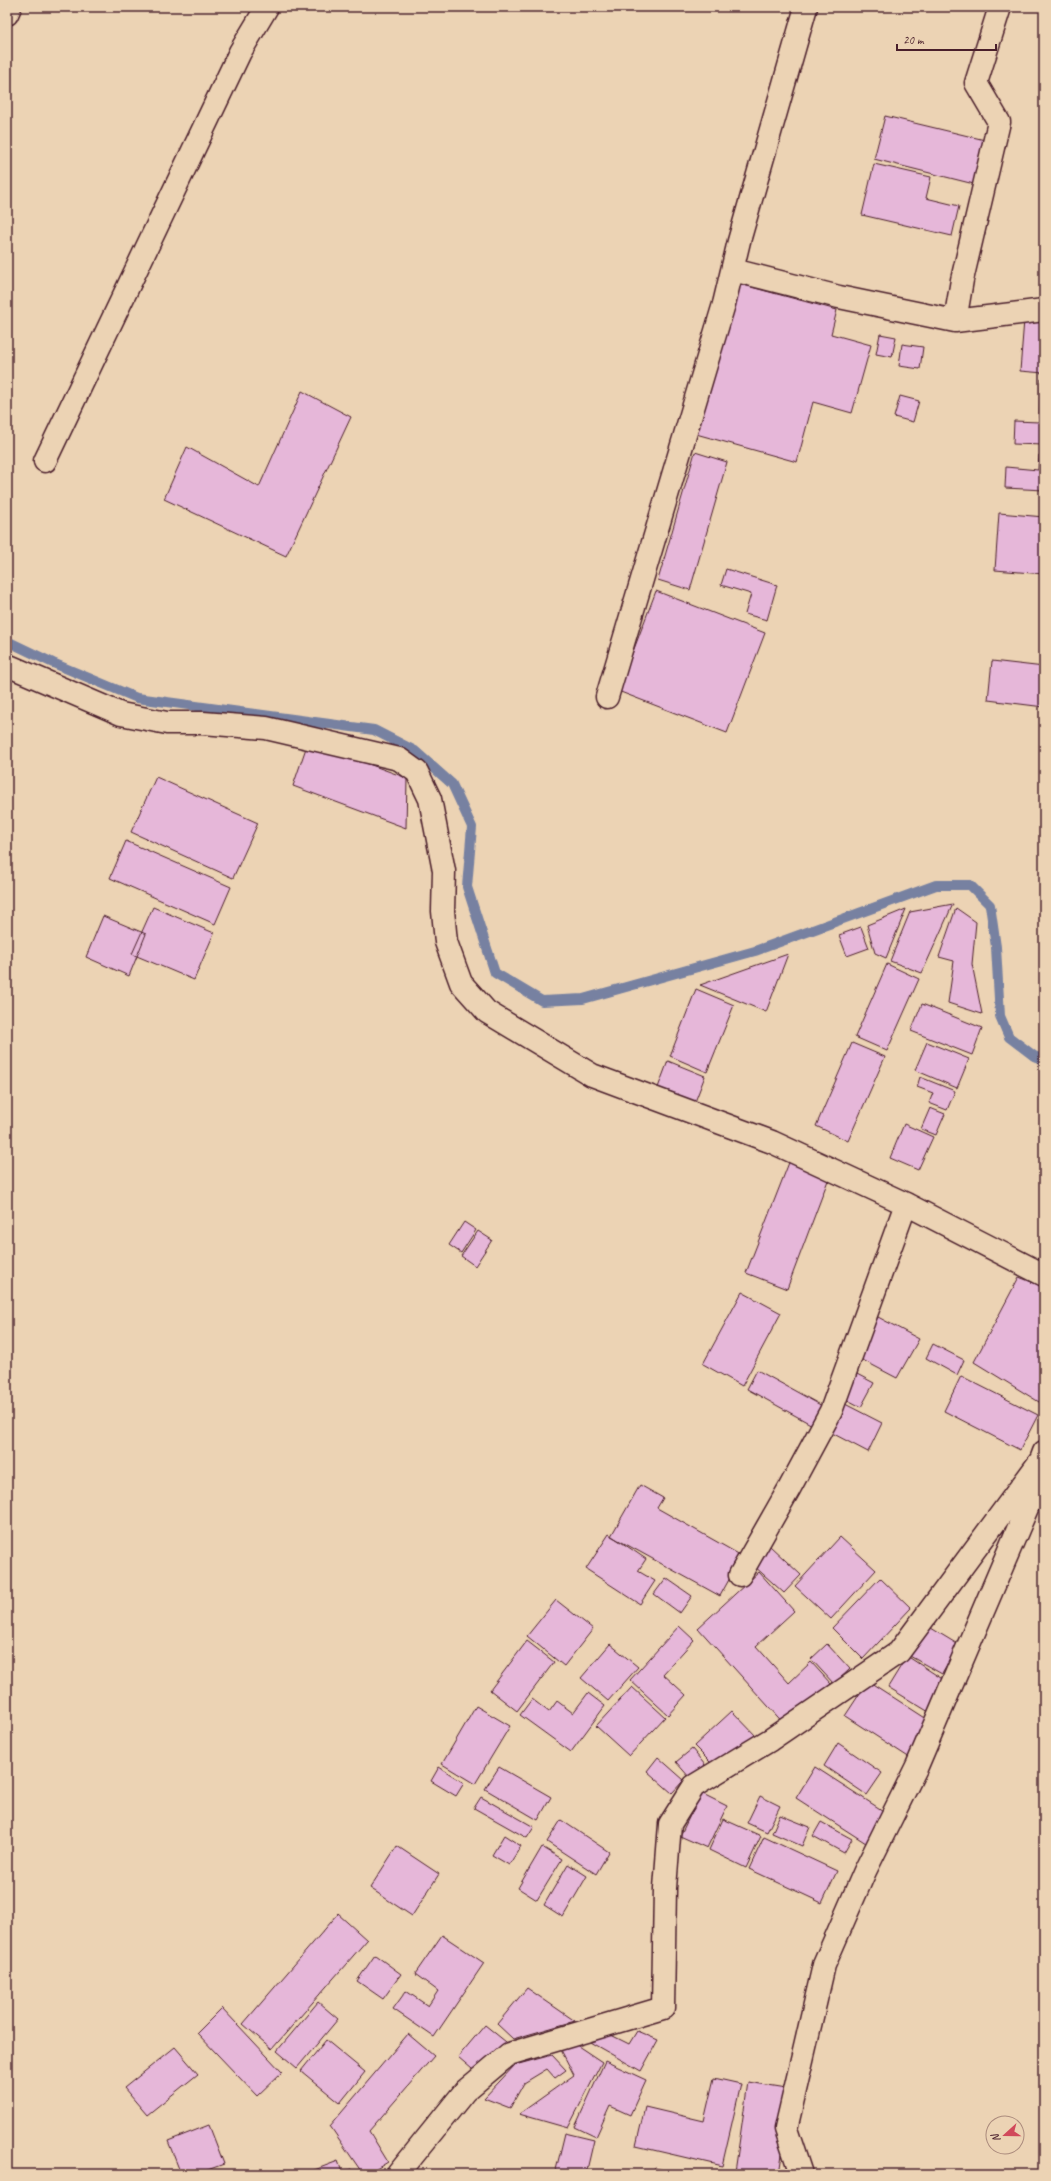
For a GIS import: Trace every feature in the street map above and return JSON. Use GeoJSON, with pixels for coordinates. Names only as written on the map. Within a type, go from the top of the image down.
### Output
{"type":"FeatureCollection","features":[{"type":"Feature","properties":{"kind":"street"},"geometry":{"type":"LineString","coordinates":[[7,14],[10,7]]}},
{"type":"Feature","properties":{"kind":"street"},"geometry":{"type":"LineString","coordinates":[[45,461],[237,59],[267,7]]}},
{"type":"Feature","properties":{"kind":"street"},"geometry":{"type":"LineString","coordinates":[[607,697],[733,270],[741,233],[806,7]]}},
{"type":"Feature","properties":{"kind":"street"},"geometry":{"type":"LineString","coordinates":[[955,321],[962,280],[999,122],[976,83],[1000,7]]}},
{"type":"Feature","properties":{"kind":"street"},"geometry":{"type":"LineString","coordinates":[[733,270],[839,297],[955,321],[1044,310]]}},
{"type":"Feature","properties":{"kind":"street"},"geometry":{"type":"LineString","coordinates":[[7,665],[120,714],[167,723],[203,723],[266,728],[399,759],[417,772],[430,799],[444,871],[443,911],[446,942],[461,983],[487,1012],[592,1075],[772,1142],[906,1204],[1044,1275]]}},
{"type":"Feature","properties":{"kind":"street"},"geometry":{"type":"LineString","coordinates":[[740,1575],[831,1411],[906,1204]]}},
{"type":"Feature","properties":{"kind":"street"},"geometry":{"type":"LineString","coordinates":[[398,2174],[465,2091],[509,2054],[664,2008],[665,1888],[670,1824],[694,1786],[770,1740],[899,1652],[1042,1456]]}},
{"type":"Feature","properties":{"kind":"street"},"geometry":{"type":"LineString","coordinates":[[801,2174],[786,2130],[824,1964],[865,1871],[917,1766],[1036,1487],[1042,1456]]}},
{"type":"Feature","properties":{"kind":"building"},"geometry":{"type":"Polygon","coordinates":[[[885,116],[985,140],[974,184],[874,159],[885,116]]]}},
{"type":"Feature","properties":{"kind":"building"},"geometry":{"type":"Polygon","coordinates":[[[874,164],[931,177],[926,198],[959,206],[952,236],[862,215],[874,164]]]}},
{"type":"Feature","properties":{"kind":"building"},"geometry":{"type":"Polygon","coordinates":[[[736,283],[837,310],[831,334],[871,345],[852,413],[813,402],[797,462],[696,434],[736,283]]]}},
{"type":"Feature","properties":{"kind":"building"},"geometry":{"type":"Polygon","coordinates":[[[1024,320],[1044,321],[1044,373],[1020,371],[1024,320]]]}},
{"type":"Feature","properties":{"kind":"building"},"geometry":{"type":"Polygon","coordinates":[[[880,334],[896,337],[892,357],[876,354],[880,334]]]}},
{"type":"Feature","properties":{"kind":"building"},"geometry":{"type":"Polygon","coordinates":[[[902,344],[923,347],[920,369],[899,366],[902,344]]]}},
{"type":"Feature","properties":{"kind":"building"},"geometry":{"type":"Polygon","coordinates":[[[1041,379],[1044,380],[1044,445],[1013,444],[1014,421],[1039,422],[1041,379]]]}},
{"type":"Feature","properties":{"kind":"building"},"geometry":{"type":"Polygon","coordinates":[[[302,391],[351,417],[286,556],[164,499],[187,447],[259,487],[302,391]]]}},
{"type":"Feature","properties":{"kind":"building"},"geometry":{"type":"Polygon","coordinates":[[[900,396],[919,401],[913,422],[894,417],[900,396]]]}},
{"type":"Feature","properties":{"kind":"building"},"geometry":{"type":"Polygon","coordinates":[[[695,452],[727,462],[690,590],[658,580],[695,452]]]}},
{"type":"Feature","properties":{"kind":"building"},"geometry":{"type":"Polygon","coordinates":[[[1039,455],[1044,456],[1044,490],[1005,488],[1006,467],[1038,470],[1039,455]]]}},
{"type":"Feature","properties":{"kind":"building"},"geometry":{"type":"Polygon","coordinates":[[[999,513],[1044,517],[1044,574],[995,570],[999,513]]]}},
{"type":"Feature","properties":{"kind":"building"},"geometry":{"type":"Polygon","coordinates":[[[726,569],[777,585],[767,620],[745,614],[751,594],[721,585],[726,569]]]}},
{"type":"Feature","properties":{"kind":"building"},"geometry":{"type":"Polygon","coordinates":[[[656,591],[765,633],[727,733],[618,691],[656,591]]]}},
{"type":"Feature","properties":{"kind":"building"},"geometry":{"type":"Polygon","coordinates":[[[992,661],[1044,667],[1044,707],[988,700],[992,661]]]}},
{"type":"Feature","properties":{"kind":"building"},"geometry":{"type":"Polygon","coordinates":[[[308,742],[407,778],[406,828],[293,786],[308,742]]]}},
{"type":"Feature","properties":{"kind":"building"},"geometry":{"type":"Polygon","coordinates":[[[156,777],[258,823],[233,878],[131,832],[156,777]]]}},
{"type":"Feature","properties":{"kind":"building"},"geometry":{"type":"Polygon","coordinates":[[[126,841],[231,887],[215,924],[110,878],[126,841]]]}},
{"type":"Feature","properties":{"kind":"building"},"geometry":{"type":"Polygon","coordinates":[[[953,904],[922,973],[890,961],[910,912],[953,904]]]}},
{"type":"Feature","properties":{"kind":"building"},"geometry":{"type":"Polygon","coordinates":[[[153,907],[214,933],[194,980],[132,954],[153,907]]]}},
{"type":"Feature","properties":{"kind":"building"},"geometry":{"type":"Polygon","coordinates":[[[956,908],[976,922],[972,964],[982,1014],[948,1003],[954,961],[939,957],[956,908]]]}},
{"type":"Feature","properties":{"kind":"building"},"geometry":{"type":"Polygon","coordinates":[[[906,909],[886,958],[875,953],[867,925],[906,909]]]}},
{"type":"Feature","properties":{"kind":"building"},"geometry":{"type":"Polygon","coordinates":[[[103,916],[146,934],[129,976],[86,957],[103,916]]]}},
{"type":"Feature","properties":{"kind":"building"},"geometry":{"type":"Polygon","coordinates":[[[861,927],[869,948],[847,956],[839,935],[861,927]]]}},
{"type":"Feature","properties":{"kind":"building"},"geometry":{"type":"Polygon","coordinates":[[[788,954],[766,1012],[700,985],[788,954]]]}},
{"type":"Feature","properties":{"kind":"building"},"geometry":{"type":"Polygon","coordinates":[[[887,964],[919,979],[887,1051],[855,1037],[887,964]]]}},
{"type":"Feature","properties":{"kind":"building"},"geometry":{"type":"Polygon","coordinates":[[[696,989],[734,1005],[707,1072],[670,1056],[696,989]]]}},
{"type":"Feature","properties":{"kind":"building"},"geometry":{"type":"Polygon","coordinates":[[[922,1004],[982,1028],[972,1055],[911,1031],[922,1004]]]}},
{"type":"Feature","properties":{"kind":"building"},"geometry":{"type":"Polygon","coordinates":[[[927,1042],[969,1059],[957,1088],[915,1070],[927,1042]]]}},
{"type":"Feature","properties":{"kind":"building"},"geometry":{"type":"Polygon","coordinates":[[[852,1043],[885,1057],[848,1141],[816,1126],[852,1043]]]}},
{"type":"Feature","properties":{"kind":"building"},"geometry":{"type":"Polygon","coordinates":[[[668,1061],[705,1076],[693,1107],[656,1093],[668,1061]]]}},
{"type":"Feature","properties":{"kind":"building"},"geometry":{"type":"Polygon","coordinates":[[[920,1077],[955,1091],[947,1110],[929,1103],[933,1093],[917,1087],[920,1077]]]}},
{"type":"Feature","properties":{"kind":"building"},"geometry":{"type":"Polygon","coordinates":[[[930,1108],[945,1114],[936,1135],[921,1129],[930,1108]]]}},
{"type":"Feature","properties":{"kind":"building"},"geometry":{"type":"Polygon","coordinates":[[[904,1124],[933,1137],[918,1170],[890,1158],[904,1124]]]}},
{"type":"Feature","properties":{"kind":"building"},"geometry":{"type":"Polygon","coordinates":[[[790,1160],[830,1175],[787,1289],[746,1273],[790,1160]]]}},
{"type":"Feature","properties":{"kind":"building"},"geometry":{"type":"Polygon","coordinates":[[[464,1222],[476,1230],[461,1253],[449,1245],[464,1222]]]}},
{"type":"Feature","properties":{"kind":"building"},"geometry":{"type":"Polygon","coordinates":[[[478,1231],[492,1240],[475,1266],[461,1256],[478,1231]]]}},
{"type":"Feature","properties":{"kind":"building"},"geometry":{"type":"Polygon","coordinates":[[[1019,1277],[1044,1287],[1044,1405],[974,1362],[1019,1277]]]}},
{"type":"Feature","properties":{"kind":"building"},"geometry":{"type":"Polygon","coordinates":[[[742,1292],[781,1313],[742,1386],[703,1364],[742,1292]]]}},
{"type":"Feature","properties":{"kind":"building"},"geometry":{"type":"Polygon","coordinates":[[[878,1317],[919,1339],[897,1378],[857,1357],[878,1317]]]}},
{"type":"Feature","properties":{"kind":"building"},"geometry":{"type":"Polygon","coordinates":[[[933,1344],[964,1360],[957,1375],[926,1358],[933,1344]]]}},
{"type":"Feature","properties":{"kind":"building"},"geometry":{"type":"Polygon","coordinates":[[[757,1370],[826,1408],[816,1427],[747,1389],[757,1370]]]}},
{"type":"Feature","properties":{"kind":"building"},"geometry":{"type":"Polygon","coordinates":[[[855,1373],[874,1383],[861,1407],[842,1397],[855,1373]]]}},
{"type":"Feature","properties":{"kind":"building"},"geometry":{"type":"Polygon","coordinates":[[[961,1376],[1038,1415],[1020,1450],[944,1411],[961,1376]]]}},
{"type":"Feature","properties":{"kind":"building"},"geometry":{"type":"Polygon","coordinates":[[[845,1404],[882,1423],[868,1452],[830,1432],[845,1404]]]}},
{"type":"Feature","properties":{"kind":"building"},"geometry":{"type":"Polygon","coordinates":[[[640,1485],[663,1498],[657,1508],[742,1556],[720,1596],[611,1536],[640,1485]]]}},
{"type":"Feature","properties":{"kind":"building"},"geometry":{"type":"Polygon","coordinates":[[[609,1534],[646,1559],[638,1571],[655,1581],[640,1604],[586,1569],[609,1534]]]}},
{"type":"Feature","properties":{"kind":"building"},"geometry":{"type":"Polygon","coordinates":[[[840,1537],[876,1570],[831,1619],[795,1586],[840,1537]]]}},
{"type":"Feature","properties":{"kind":"building"},"geometry":{"type":"Polygon","coordinates":[[[770,1546],[801,1575],[784,1593],[753,1565],[770,1546]]]}},
{"type":"Feature","properties":{"kind":"building"},"geometry":{"type":"Polygon","coordinates":[[[759,1572],[794,1611],[756,1646],[789,1683],[811,1662],[831,1684],[786,1726],[698,1628],[759,1572]]]}},
{"type":"Feature","properties":{"kind":"building"},"geometry":{"type":"Polygon","coordinates":[[[666,1578],[692,1596],[680,1613],[654,1594],[666,1578]]]}},
{"type":"Feature","properties":{"kind":"building"},"geometry":{"type":"Polygon","coordinates":[[[880,1578],[911,1608],[863,1659],[832,1628],[880,1578]]]}},
{"type":"Feature","properties":{"kind":"building"},"geometry":{"type":"Polygon","coordinates":[[[556,1600],[593,1629],[564,1666],[527,1636],[556,1600]]]}},
{"type":"Feature","properties":{"kind":"building"},"geometry":{"type":"Polygon","coordinates":[[[926,1625],[959,1645],[942,1674],[908,1655],[926,1625]]]}},
{"type":"Feature","properties":{"kind":"building"},"geometry":{"type":"Polygon","coordinates":[[[679,1626],[694,1640],[663,1674],[686,1695],[668,1715],[630,1680],[679,1626]]]}},
{"type":"Feature","properties":{"kind":"building"},"geometry":{"type":"Polygon","coordinates":[[[527,1641],[554,1662],[517,1711],[490,1690],[527,1641]]]}},
{"type":"Feature","properties":{"kind":"building"},"geometry":{"type":"Polygon","coordinates":[[[610,1644],[638,1667],[608,1701],[581,1678],[610,1644]]]}},
{"type":"Feature","properties":{"kind":"building"},"geometry":{"type":"Polygon","coordinates":[[[827,1644],[850,1669],[834,1684],[811,1659],[827,1644]]]}},
{"type":"Feature","properties":{"kind":"building"},"geometry":{"type":"Polygon","coordinates":[[[907,1656],[947,1682],[929,1712],[888,1687],[907,1656]]]}},
{"type":"Feature","properties":{"kind":"building"},"geometry":{"type":"Polygon","coordinates":[[[868,1681],[933,1723],[910,1758],[845,1716],[868,1681]]]}},
{"type":"Feature","properties":{"kind":"building"},"geometry":{"type":"Polygon","coordinates":[[[632,1687],[665,1717],[629,1756],[596,1726],[632,1687]]]}},
{"type":"Feature","properties":{"kind":"building"},"geometry":{"type":"Polygon","coordinates":[[[588,1693],[605,1706],[571,1752],[520,1715],[532,1699],[549,1712],[557,1701],[573,1713],[588,1693]]]}},
{"type":"Feature","properties":{"kind":"building"},"geometry":{"type":"Polygon","coordinates":[[[476,1706],[510,1726],[475,1784],[442,1764],[476,1706]]]}},
{"type":"Feature","properties":{"kind":"building"},"geometry":{"type":"Polygon","coordinates":[[[732,1711],[758,1738],[713,1765],[694,1746],[732,1711]]]}},
{"type":"Feature","properties":{"kind":"building"},"geometry":{"type":"Polygon","coordinates":[[[838,1743],[882,1773],[867,1795],[824,1766],[838,1743]]]}},
{"type":"Feature","properties":{"kind":"building"},"geometry":{"type":"Polygon","coordinates":[[[692,1749],[705,1765],[690,1778],[676,1762],[692,1749]]]}},
{"type":"Feature","properties":{"kind":"building"},"geometry":{"type":"Polygon","coordinates":[[[658,1757],[684,1780],[672,1793],[647,1771],[658,1757]]]}},
{"type":"Feature","properties":{"kind":"building"},"geometry":{"type":"Polygon","coordinates":[[[439,1767],[464,1783],[456,1796],[431,1781],[439,1767]]]}},
{"type":"Feature","properties":{"kind":"building"},"geometry":{"type":"Polygon","coordinates":[[[499,1767],[551,1797],[538,1820],[485,1789],[499,1767]]]}},
{"type":"Feature","properties":{"kind":"building"},"geometry":{"type":"Polygon","coordinates":[[[815,1767],[888,1814],[869,1845],[796,1798],[815,1767]]]}},
{"type":"Feature","properties":{"kind":"building"},"geometry":{"type":"Polygon","coordinates":[[[701,1793],[727,1806],[707,1848],[680,1836],[701,1793]]]}},
{"type":"Feature","properties":{"kind":"building"},"geometry":{"type":"Polygon","coordinates":[[[760,1796],[780,1806],[767,1832],[747,1823],[760,1796]]]}},
{"type":"Feature","properties":{"kind":"building"},"geometry":{"type":"Polygon","coordinates":[[[481,1797],[534,1827],[527,1838],[474,1808],[481,1797]]]}},
{"type":"Feature","properties":{"kind":"building"},"geometry":{"type":"Polygon","coordinates":[[[780,1815],[810,1827],[802,1846],[772,1833],[780,1815]]]}},
{"type":"Feature","properties":{"kind":"building"},"geometry":{"type":"Polygon","coordinates":[[[723,1819],[761,1836],[746,1868],[709,1850],[723,1819]]]}},
{"type":"Feature","properties":{"kind":"building"},"geometry":{"type":"Polygon","coordinates":[[[561,1820],[609,1852],[596,1874],[547,1842],[561,1820]]]}},
{"type":"Feature","properties":{"kind":"building"},"geometry":{"type":"Polygon","coordinates":[[[821,1822],[852,1839],[844,1853],[813,1836],[821,1822]]]}},
{"type":"Feature","properties":{"kind":"building"},"geometry":{"type":"Polygon","coordinates":[[[504,1835],[521,1846],[509,1865],[492,1855],[504,1835]]]}},
{"type":"Feature","properties":{"kind":"building"},"geometry":{"type":"Polygon","coordinates":[[[764,1837],[837,1871],[822,1903],[749,1869],[764,1837]]]}},
{"type":"Feature","properties":{"kind":"building"},"geometry":{"type":"Polygon","coordinates":[[[397,1846],[439,1874],[412,1916],[370,1888],[397,1846]]]}},
{"type":"Feature","properties":{"kind":"building"},"geometry":{"type":"Polygon","coordinates":[[[542,1847],[562,1859],[537,1900],[518,1888],[542,1847]]]}},
{"type":"Feature","properties":{"kind":"building"},"geometry":{"type":"Polygon","coordinates":[[[568,1864],[587,1876],[563,1917],[544,1905],[568,1864]]]}},
{"type":"Feature","properties":{"kind":"building"},"geometry":{"type":"Polygon","coordinates":[[[338,1914],[367,1940],[272,2049],[243,2024],[338,1914]]]}},
{"type":"Feature","properties":{"kind":"building"},"geometry":{"type":"Polygon","coordinates":[[[442,1935],[484,1963],[434,2037],[393,2009],[406,1991],[428,2006],[438,1991],[415,1974],[442,1935]]]}},
{"type":"Feature","properties":{"kind":"building"},"geometry":{"type":"Polygon","coordinates":[[[375,1955],[401,1974],[383,1999],[357,1981],[375,1955]]]}},
{"type":"Feature","properties":{"kind":"building"},"geometry":{"type":"Polygon","coordinates":[[[527,1988],[575,2021],[513,2039],[497,2024],[527,1988]]]}},
{"type":"Feature","properties":{"kind":"building"},"geometry":{"type":"Polygon","coordinates":[[[318,2002],[338,2019],[297,2068],[277,2051],[318,2002]]]}},
{"type":"Feature","properties":{"kind":"building"},"geometry":{"type":"Polygon","coordinates":[[[222,2008],[282,2072],[257,2096],[197,2033],[222,2008]]]}},
{"type":"Feature","properties":{"kind":"building"},"geometry":{"type":"Polygon","coordinates":[[[485,2025],[506,2042],[479,2075],[458,2057],[485,2025]]]}},
{"type":"Feature","properties":{"kind":"building"},"geometry":{"type":"Polygon","coordinates":[[[637,2031],[658,2040],[641,2071],[588,2041],[609,2034],[629,2044],[637,2031]]]}},
{"type":"Feature","properties":{"kind":"building"},"geometry":{"type":"Polygon","coordinates":[[[408,2034],[434,2056],[369,2131],[388,2162],[368,2174],[363,2174],[330,2126],[408,2034]]]}},
{"type":"Feature","properties":{"kind":"building"},"geometry":{"type":"Polygon","coordinates":[[[326,2040],[365,2072],[340,2103],[301,2071],[326,2040]]]}},
{"type":"Feature","properties":{"kind":"building"},"geometry":{"type":"Polygon","coordinates":[[[572,2042],[602,2062],[568,2128],[519,2114],[574,2075],[560,2048],[572,2042]]]}},
{"type":"Feature","properties":{"kind":"building"},"geometry":{"type":"Polygon","coordinates":[[[175,2047],[198,2074],[147,2115],[124,2088],[175,2047]]]}},
{"type":"Feature","properties":{"kind":"building"},"geometry":{"type":"Polygon","coordinates":[[[552,2055],[566,2070],[555,2078],[547,2069],[524,2083],[510,2108],[484,2098],[515,2065],[552,2055]]]}},
{"type":"Feature","properties":{"kind":"building"},"geometry":{"type":"Polygon","coordinates":[[[605,2061],[646,2080],[630,2115],[610,2106],[596,2137],[575,2127],[605,2061]]]}},
{"type":"Feature","properties":{"kind":"building"},"geometry":{"type":"Polygon","coordinates":[[[714,2078],[741,2084],[722,2166],[636,2146],[645,2107],[704,2121],[714,2078]]]}},
{"type":"Feature","properties":{"kind":"building"},"geometry":{"type":"Polygon","coordinates":[[[748,2082],[792,2089],[779,2174],[749,2174],[735,2172],[748,2082]]]}},
{"type":"Feature","properties":{"kind":"building"},"geometry":{"type":"Polygon","coordinates":[[[209,2125],[224,2164],[202,2172],[202,2174],[181,2174],[168,2141],[209,2125]]]}},
{"type":"Feature","properties":{"kind":"building"},"geometry":{"type":"Polygon","coordinates":[[[565,2133],[594,2140],[586,2174],[555,2174],[565,2133]]]}},
{"type":"Feature","properties":{"kind":"building"},"geometry":{"type":"Polygon","coordinates":[[[338,2161],[342,2172],[351,2169],[353,2174],[304,2174],[338,2161]]]}},
{"type":"Feature","properties":{"kind":"building"},"geometry":{"type":"Polygon","coordinates":[[[655,2168],[683,2174],[654,2174],[655,2168]]]}},
{"type":"Feature","properties":{"kind":"waterway"},"geometry":{"type":"LineString","coordinates":[[7,641],[53,663],[137,698],[374,730],[415,751],[452,784],[472,827],[467,887],[495,973],[542,1001],[583,999],[755,951],[936,885],[970,885],[990,905],[996,947],[1000,1016],[1009,1037],[1034,1056],[1044,1060]]}}]}
